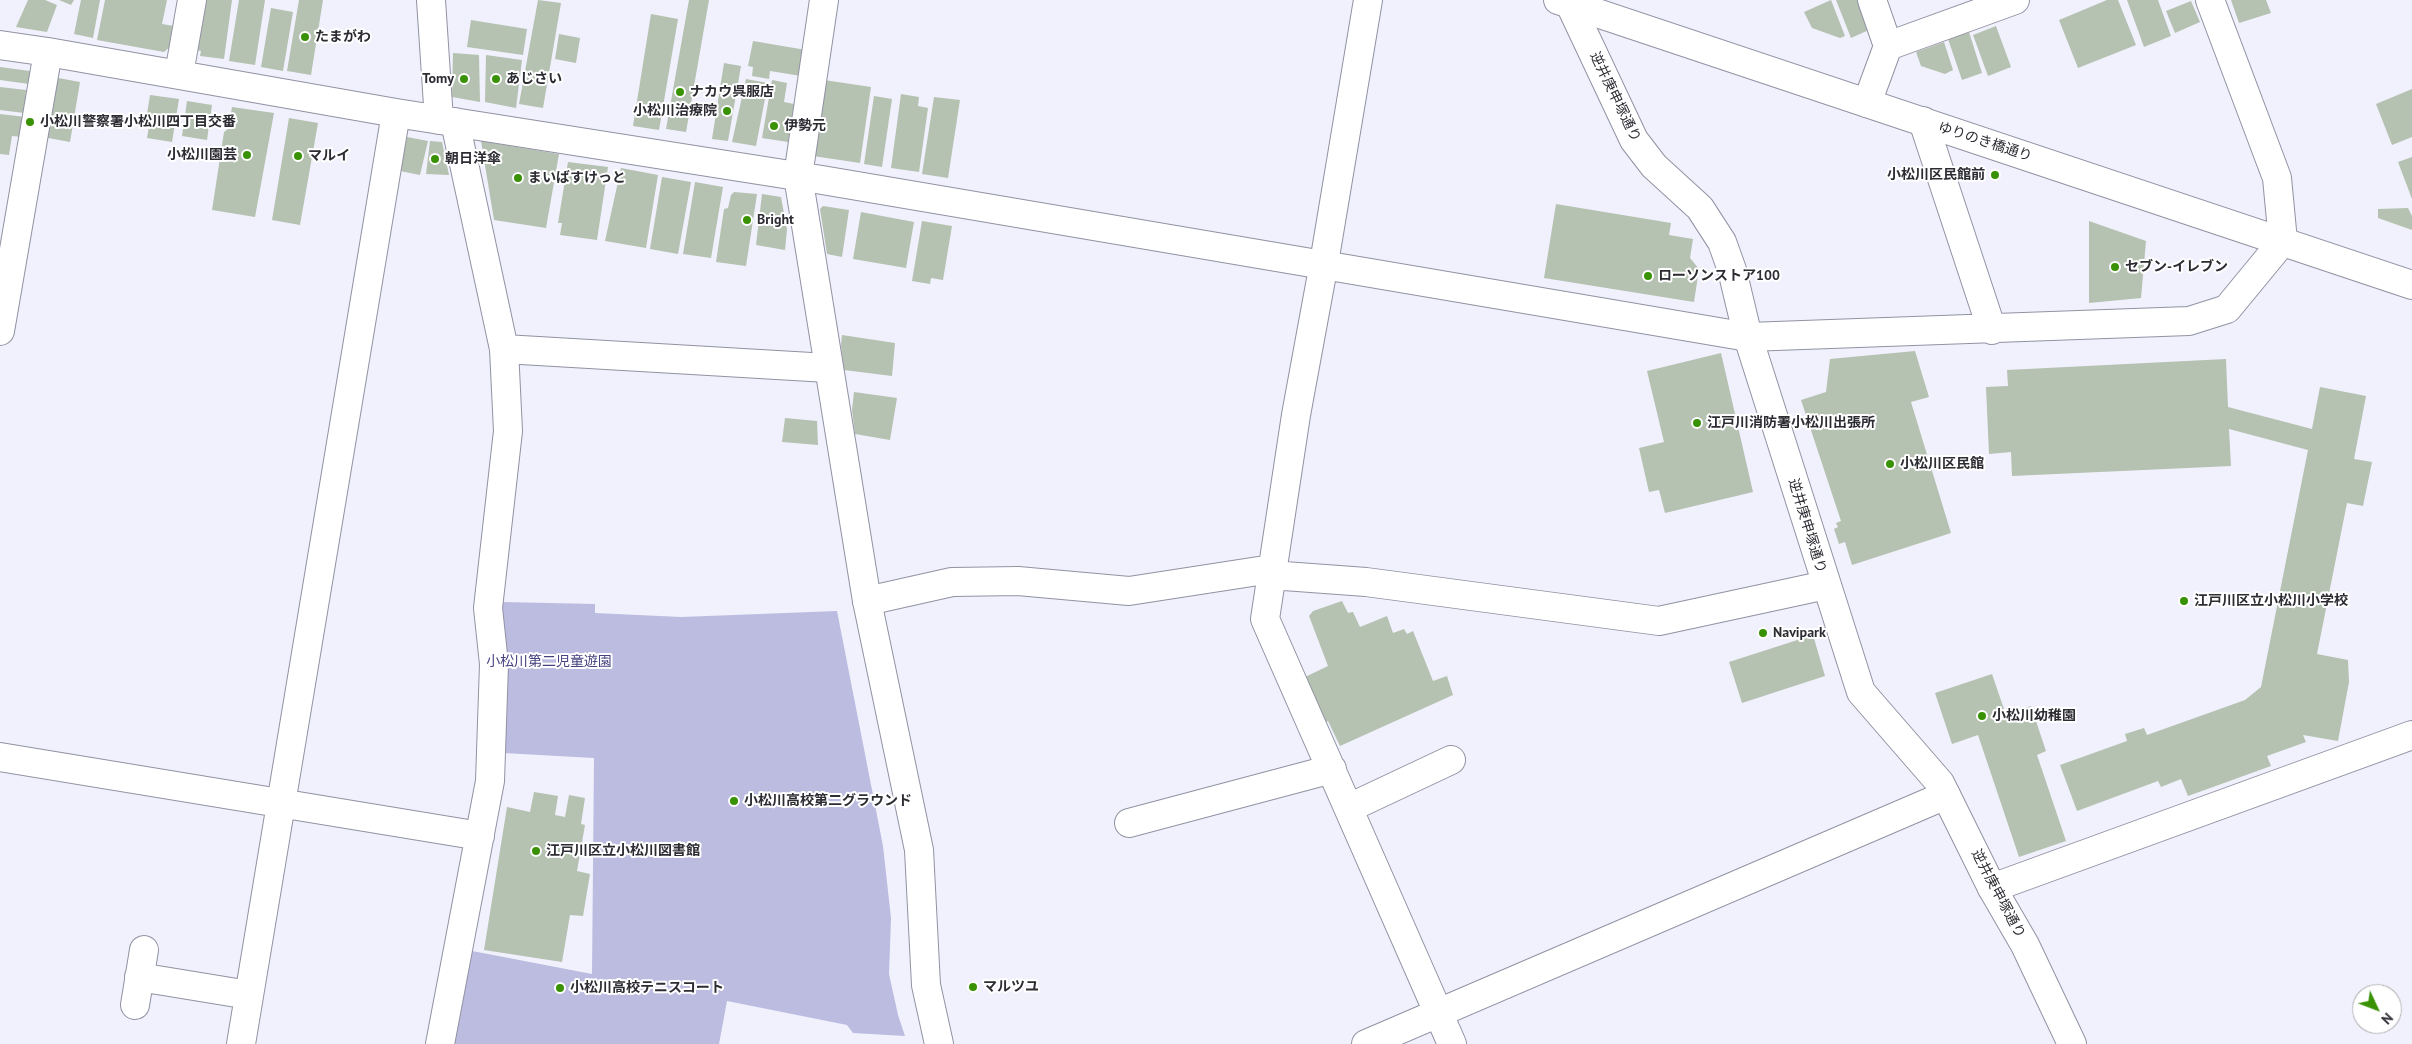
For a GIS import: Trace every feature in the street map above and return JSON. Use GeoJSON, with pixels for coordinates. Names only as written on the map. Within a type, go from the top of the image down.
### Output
{"type":"FeatureCollection","features":[{"type":"Feature","properties":{"kind":"street"},"geometry":{"type":"LineString","coordinates":[[179,74],[192,0]]}},
{"type":"Feature","properties":{"kind":"street"},"geometry":{"type":"LineString","coordinates":[[431,0],[447,121],[504,349],[508,431],[488,608],[494,664],[490,781],[440,1044]]}},
{"type":"Feature","properties":{"kind":"street"},"geometry":{"type":"LineString","coordinates":[[824,0],[798,176],[867,601],[919,850],[926,985],[938,1044]]}},
{"type":"Feature","properties":{"kind":"street"},"geometry":{"type":"LineString","coordinates":[[1368,0],[1324,264],[1296,415],[1265,619],[1452,1044]]}},
{"type":"Feature","properties":{"kind":"street"},"geometry":{"type":"LineString","coordinates":[[1866,103],[1888,46],[1872,0]]}},
{"type":"Feature","properties":{"kind":"street"},"geometry":{"type":"LineString","coordinates":[[1888,46],[2015,0]]}},
{"type":"Feature","properties":{"kind":"street"},"geometry":{"type":"LineString","coordinates":[[0,46],[179,74],[396,113],[798,176],[1748,337],[1992,330],[2189,321],[2226,309],[2283,241],[2277,178],[2210,0]]}},
{"type":"Feature","properties":{"kind":"street","name":"ゆりのき橋通り"},"geometry":{"type":"LineString","coordinates":[[1566,2],[2412,285]]}},
{"type":"Feature","properties":{"kind":"street","name":"逆井庚申塚通り"},"geometry":{"type":"LineString","coordinates":[[1566,2],[1634,140],[1654,166],[1700,208],[1722,242],[1732,270],[1748,337],[1860,692],[1940,783],[1992,888],[2025,945],[2072,1044]]}},
{"type":"Feature","properties":{"kind":"street"},"geometry":{"type":"LineString","coordinates":[[0,331],[48,52]]}},
{"type":"Feature","properties":{"kind":"street"},"geometry":{"type":"LineString","coordinates":[[241,1044],[283,802],[396,113]]}},
{"type":"Feature","properties":{"kind":"street"},"geometry":{"type":"LineString","coordinates":[[1923,122],[1992,330]]}},
{"type":"Feature","properties":{"kind":"street"},"geometry":{"type":"LineString","coordinates":[[504,349],[828,368]]}},
{"type":"Feature","properties":{"kind":"street"},"geometry":{"type":"LineString","coordinates":[[867,601],[952,582],[1018,582],[1129,592],[1265,570],[1284,576],[1366,582],[1659,621],[1826,586]]}},
{"type":"Feature","properties":{"kind":"street"},"geometry":{"type":"LineString","coordinates":[[1992,888],[2412,736]]}},
{"type":"Feature","properties":{"kind":"street"},"geometry":{"type":"LineString","coordinates":[[0,757],[283,802],[480,836]]}},
{"type":"Feature","properties":{"kind":"street"},"geometry":{"type":"LineString","coordinates":[[1349,808],[1451,760]]}},
{"type":"Feature","properties":{"kind":"street"},"geometry":{"type":"LineString","coordinates":[[1129,823],[1332,769]]}},
{"type":"Feature","properties":{"kind":"street"},"geometry":{"type":"LineString","coordinates":[[1366,1044],[1946,795]]}},
{"type":"Feature","properties":{"kind":"street"},"geometry":{"type":"LineString","coordinates":[[135,1005],[144,950]]}},
{"type":"Feature","properties":{"kind":"street"},"geometry":{"type":"LineString","coordinates":[[140,977],[249,995]]}},
{"type":"Feature","properties":{"kind":"green space","name":"小松川高校第二グラウンド"},"geometry":{"type":"Polygon","coordinates":[[[503,602],[595,604],[595,613],[681,617],[837,611],[883,846],[891,918],[889,974],[898,1015],[905,1036],[853,1033],[847,1025],[727,1001],[719,1044],[453,1044],[467,950],[592,974],[594,758],[503,753],[503,602]]]}},
{"type":"Feature","properties":{"kind":"building"},"geometry":{"type":"Polygon","coordinates":[[[28,0],[45,0],[57,5],[47,32],[16,27],[28,0]]]}},
{"type":"Feature","properties":{"kind":"building"},"geometry":{"type":"Polygon","coordinates":[[[59,0],[74,0],[71,5],[59,0]]]}},
{"type":"Feature","properties":{"kind":"building"},"geometry":{"type":"Polygon","coordinates":[[[81,0],[100,0],[93,38],[74,34],[81,0]]]}},
{"type":"Feature","properties":{"kind":"building"},"geometry":{"type":"Polygon","coordinates":[[[105,0],[167,0],[162,24],[174,26],[171,46],[164,52],[97,40],[105,0]]]}},
{"type":"Feature","properties":{"kind":"building"},"geometry":{"type":"Polygon","coordinates":[[[203,0],[232,0],[224,59],[200,56],[201,51],[196,50],[203,0]]]}},
{"type":"Feature","properties":{"kind":"building"},"geometry":{"type":"Polygon","coordinates":[[[239,0],[265,0],[255,65],[229,61],[239,0]]]}},
{"type":"Feature","properties":{"kind":"building"},"geometry":{"type":"Polygon","coordinates":[[[299,0],[323,0],[311,75],[287,71],[299,0]]]}},
{"type":"Feature","properties":{"kind":"building"},"geometry":{"type":"Polygon","coordinates":[[[538,0],[561,3],[543,108],[519,104],[538,0]]]}},
{"type":"Feature","properties":{"kind":"building"},"geometry":{"type":"Polygon","coordinates":[[[689,0],[709,0],[686,132],[666,129],[689,0]]]}},
{"type":"Feature","properties":{"kind":"building"},"geometry":{"type":"Polygon","coordinates":[[[1831,0],[1845,36],[1840,38],[1812,28],[1804,12],[1831,0]]]}},
{"type":"Feature","properties":{"kind":"building"},"geometry":{"type":"Polygon","coordinates":[[[1836,0],[1859,0],[1871,29],[1851,38],[1836,0]]]}},
{"type":"Feature","properties":{"kind":"building"},"geometry":{"type":"Polygon","coordinates":[[[2107,0],[2118,0],[2136,45],[2078,68],[2059,20],[2107,0]]]}},
{"type":"Feature","properties":{"kind":"building"},"geometry":{"type":"Polygon","coordinates":[[[2127,0],[2158,0],[2171,36],[2144,47],[2127,0]]]}},
{"type":"Feature","properties":{"kind":"building"},"geometry":{"type":"Polygon","coordinates":[[[2231,0],[2266,0],[2271,13],[2239,23],[2231,0]]]}},
{"type":"Feature","properties":{"kind":"building"},"geometry":{"type":"Polygon","coordinates":[[[2191,1],[2200,22],[2175,33],[2166,11],[2191,1]]]}},
{"type":"Feature","properties":{"kind":"building"},"geometry":{"type":"Polygon","coordinates":[[[271,8],[293,12],[283,71],[261,67],[271,8]]]}},
{"type":"Feature","properties":{"kind":"building"},"geometry":{"type":"Polygon","coordinates":[[[651,14],[678,19],[659,130],[633,126],[651,14]]]}},
{"type":"Feature","properties":{"kind":"building"},"geometry":{"type":"Polygon","coordinates":[[[471,20],[527,29],[523,55],[467,47],[471,20]]]}},
{"type":"Feature","properties":{"kind":"building"},"geometry":{"type":"Polygon","coordinates":[[[1996,26],[2011,67],[1988,76],[1973,35],[1996,26]]]}},
{"type":"Feature","properties":{"kind":"building"},"geometry":{"type":"Polygon","coordinates":[[[1969,32],[1982,73],[1962,80],[1948,39],[1969,32]]]}},
{"type":"Feature","properties":{"kind":"building"},"geometry":{"type":"Polygon","coordinates":[[[559,34],[580,38],[576,63],[555,59],[559,34]]]}},
{"type":"Feature","properties":{"kind":"building"},"geometry":{"type":"Polygon","coordinates":[[[753,41],[806,50],[801,76],[770,71],[769,79],[752,76],[753,67],[748,66],[753,41]]]}},
{"type":"Feature","properties":{"kind":"building"},"geometry":{"type":"Polygon","coordinates":[[[1944,42],[1953,70],[1945,74],[1921,66],[1916,52],[1944,42]]]}},
{"type":"Feature","properties":{"kind":"building"},"geometry":{"type":"Polygon","coordinates":[[[453,53],[479,55],[480,102],[452,97],[453,53]]]}},
{"type":"Feature","properties":{"kind":"building"},"geometry":{"type":"Polygon","coordinates":[[[486,55],[522,60],[516,108],[485,102],[486,55]]]}},
{"type":"Feature","properties":{"kind":"building"},"geometry":{"type":"Polygon","coordinates":[[[724,63],[741,66],[728,141],[712,139],[724,63]]]}},
{"type":"Feature","properties":{"kind":"building"},"geometry":{"type":"Polygon","coordinates":[[[0,67],[30,71],[29,84],[0,80],[0,67]]]}},
{"type":"Feature","properties":{"kind":"building"},"geometry":{"type":"Polygon","coordinates":[[[53,77],[80,82],[70,142],[43,137],[53,77]]]}},
{"type":"Feature","properties":{"kind":"building"},"geometry":{"type":"Polygon","coordinates":[[[746,79],[768,83],[756,146],[732,142],[746,79]]]}},
{"type":"Feature","properties":{"kind":"building"},"geometry":{"type":"Polygon","coordinates":[[[772,80],[787,83],[784,102],[794,104],[788,142],[762,138],[772,80]]]}},
{"type":"Feature","properties":{"kind":"building"},"geometry":{"type":"Polygon","coordinates":[[[824,80],[871,87],[860,163],[813,156],[824,80]]]}},
{"type":"Feature","properties":{"kind":"building"},"geometry":{"type":"Polygon","coordinates":[[[0,87],[26,90],[24,113],[0,110],[0,87]]]}},
{"type":"Feature","properties":{"kind":"building"},"geometry":{"type":"Polygon","coordinates":[[[2412,89],[2412,137],[2392,145],[2376,104],[2412,89]]]}},
{"type":"Feature","properties":{"kind":"building"},"geometry":{"type":"Polygon","coordinates":[[[901,94],[919,97],[918,106],[928,108],[919,172],[891,168],[901,94]]]}},
{"type":"Feature","properties":{"kind":"building"},"geometry":{"type":"Polygon","coordinates":[[[150,95],[179,99],[172,142],[147,138],[151,115],[147,114],[150,95]]]}},
{"type":"Feature","properties":{"kind":"building"},"geometry":{"type":"Polygon","coordinates":[[[874,96],[892,99],[882,167],[864,164],[874,96]]]}},
{"type":"Feature","properties":{"kind":"building"},"geometry":{"type":"Polygon","coordinates":[[[934,97],[960,100],[948,178],[922,174],[934,97]]]}},
{"type":"Feature","properties":{"kind":"building"},"geometry":{"type":"Polygon","coordinates":[[[187,101],[212,105],[207,140],[182,136],[187,101]]]}},
{"type":"Feature","properties":{"kind":"building"},"geometry":{"type":"Polygon","coordinates":[[[232,107],[274,113],[255,217],[212,210],[224,132],[228,129],[232,107]]]}},
{"type":"Feature","properties":{"kind":"building"},"geometry":{"type":"Polygon","coordinates":[[[0,114],[25,117],[22,137],[12,136],[9,155],[0,154],[0,114]]]}},
{"type":"Feature","properties":{"kind":"building"},"geometry":{"type":"Polygon","coordinates":[[[289,118],[318,123],[300,225],[272,220],[289,118]]]}},
{"type":"Feature","properties":{"kind":"building"},"geometry":{"type":"Polygon","coordinates":[[[407,137],[428,141],[420,175],[400,171],[407,137]]]}},
{"type":"Feature","properties":{"kind":"building"},"geometry":{"type":"Polygon","coordinates":[[[430,141],[442,142],[449,175],[426,174],[430,141]]]}},
{"type":"Feature","properties":{"kind":"building"},"geometry":{"type":"Polygon","coordinates":[[[481,141],[559,154],[546,228],[494,220],[481,141]]]}},
{"type":"Feature","properties":{"kind":"building"},"geometry":{"type":"Polygon","coordinates":[[[2412,157],[2412,199],[2398,162],[2412,157]]]}},
{"type":"Feature","properties":{"kind":"building"},"geometry":{"type":"Polygon","coordinates":[[[568,162],[608,167],[597,240],[560,235],[562,223],[558,223],[568,162]]]}},
{"type":"Feature","properties":{"kind":"building"},"geometry":{"type":"Polygon","coordinates":[[[621,168],[658,175],[646,248],[605,241],[621,168]]]}},
{"type":"Feature","properties":{"kind":"building"},"geometry":{"type":"Polygon","coordinates":[[[662,177],[691,182],[678,254],[650,249],[662,177]]]}},
{"type":"Feature","properties":{"kind":"building"},"geometry":{"type":"Polygon","coordinates":[[[695,182],[723,187],[711,258],[683,254],[695,182]]]}},
{"type":"Feature","properties":{"kind":"building"},"geometry":{"type":"Polygon","coordinates":[[[734,192],[757,194],[746,266],[716,262],[724,209],[728,208],[731,195],[734,192]]]}},
{"type":"Feature","properties":{"kind":"building"},"geometry":{"type":"Polygon","coordinates":[[[762,194],[781,197],[787,230],[785,250],[756,245],[762,194]]]}},
{"type":"Feature","properties":{"kind":"building"},"geometry":{"type":"Polygon","coordinates":[[[1556,204],[1671,223],[1669,235],[1693,239],[1690,258],[1699,269],[1694,302],[1544,278],[1556,204]]]}},
{"type":"Feature","properties":{"kind":"building"},"geometry":{"type":"Polygon","coordinates":[[[823,206],[849,210],[842,257],[827,254],[820,209],[823,206]]]}},
{"type":"Feature","properties":{"kind":"building"},"geometry":{"type":"Polygon","coordinates":[[[2408,208],[2412,216],[2412,230],[2378,218],[2378,209],[2408,208]]]}},
{"type":"Feature","properties":{"kind":"building"},"geometry":{"type":"Polygon","coordinates":[[[861,212],[914,222],[906,268],[853,259],[861,212]]]}},
{"type":"Feature","properties":{"kind":"building"},"geometry":{"type":"Polygon","coordinates":[[[922,221],[952,226],[943,280],[931,278],[930,284],[912,281],[922,221]]]}},
{"type":"Feature","properties":{"kind":"building"},"geometry":{"type":"Polygon","coordinates":[[[2089,221],[2146,241],[2141,298],[2089,303],[2089,221]]]}},
{"type":"Feature","properties":{"kind":"building"},"geometry":{"type":"Polygon","coordinates":[[[842,335],[895,343],[892,376],[844,370],[841,345],[842,335]]]}},
{"type":"Feature","properties":{"kind":"building"},"geometry":{"type":"Polygon","coordinates":[[[1915,351],[1929,397],[1911,402],[1951,533],[1852,565],[1845,542],[1839,544],[1834,529],[1838,527],[1836,523],[1841,521],[1801,400],[1826,392],[1830,359],[1915,351]]]}},
{"type":"Feature","properties":{"kind":"building"},"geometry":{"type":"Polygon","coordinates":[[[1721,353],[1753,492],[1665,513],[1659,490],[1649,492],[1639,448],[1664,442],[1647,371],[1721,353]]]}},
{"type":"Feature","properties":{"kind":"building"},"geometry":{"type":"Polygon","coordinates":[[[2226,359],[2228,407],[2312,429],[2320,387],[2366,396],[2354,459],[2372,462],[2363,506],[2347,503],[2317,654],[2348,660],[2349,682],[2338,741],[2303,735],[2306,742],[2267,756],[2271,766],[2188,796],[2181,779],[2161,787],[2158,781],[2077,811],[2060,765],[2127,741],[2125,734],[2144,728],[2147,735],[2245,700],[2261,687],[2308,450],[2229,429],[2231,466],[2012,476],[2011,452],[1989,454],[1986,387],[2008,386],[2007,370],[2226,359]]]}},
{"type":"Feature","properties":{"kind":"building"},"geometry":{"type":"Polygon","coordinates":[[[854,392],[897,398],[890,440],[855,434],[852,410],[854,392]]]}},
{"type":"Feature","properties":{"kind":"building"},"geometry":{"type":"Polygon","coordinates":[[[785,418],[817,421],[818,445],[782,442],[785,418]]]}},
{"type":"Feature","properties":{"kind":"building"},"geometry":{"type":"Polygon","coordinates":[[[1342,601],[1348,613],[1353,612],[1360,627],[1387,616],[1393,633],[1404,629],[1407,634],[1413,631],[1433,681],[1447,676],[1453,695],[1340,746],[1328,721],[1324,724],[1303,678],[1328,666],[1309,616],[1313,611],[1342,601]]]}},
{"type":"Feature","properties":{"kind":"building"},"geometry":{"type":"Polygon","coordinates":[[[1813,635],[1825,676],[1742,703],[1729,662],[1813,635]]]}},
{"type":"Feature","properties":{"kind":"building"},"geometry":{"type":"Polygon","coordinates":[[[1992,674],[2006,715],[2031,706],[2046,751],[2037,755],[2066,841],[2019,857],[1978,735],[1952,744],[1935,693],[1992,674]]]}},
{"type":"Feature","properties":{"kind":"building"},"geometry":{"type":"Polygon","coordinates":[[[534,792],[558,796],[555,815],[565,817],[569,795],[585,798],[581,824],[585,825],[577,871],[590,874],[583,916],[570,915],[562,962],[484,950],[507,807],[530,812],[534,792]]]}},
{"type":"Feature","properties":{"kind":"place","name":"たまがわ"},"geometry":{"type":"Point","coordinates":[305,37]}},
{"type":"Feature","properties":{"kind":"place","name":"Tomy"},"geometry":{"type":"Point","coordinates":[464,79]}},
{"type":"Feature","properties":{"kind":"place","name":"あじさい"},"geometry":{"type":"Point","coordinates":[496,79]}},
{"type":"Feature","properties":{"kind":"place","name":"ナカウ呉服店"},"geometry":{"type":"Point","coordinates":[680,92]}},
{"type":"Feature","properties":{"kind":"place","name":"小松川治療院"},"geometry":{"type":"Point","coordinates":[727,111]}},
{"type":"Feature","properties":{"kind":"place","name":"小松川警察署小松川四丁目交番"},"geometry":{"type":"Point","coordinates":[30,122]}},
{"type":"Feature","properties":{"kind":"place","name":"伊勢元"},"geometry":{"type":"Point","coordinates":[774,126]}},
{"type":"Feature","properties":{"kind":"place","name":"小松川園芸"},"geometry":{"type":"Point","coordinates":[247,155]}},
{"type":"Feature","properties":{"kind":"place","name":"マルイ"},"geometry":{"type":"Point","coordinates":[298,156]}},
{"type":"Feature","properties":{"kind":"place","name":"朝日洋傘"},"geometry":{"type":"Point","coordinates":[435,159]}},
{"type":"Feature","properties":{"kind":"place","name":"小松川区民館前"},"geometry":{"type":"Point","coordinates":[1995,175]}},
{"type":"Feature","properties":{"kind":"place","name":"まいばすけっと"},"geometry":{"type":"Point","coordinates":[518,178]}},
{"type":"Feature","properties":{"kind":"place","name":"Bright"},"geometry":{"type":"Point","coordinates":[747,220]}},
{"type":"Feature","properties":{"kind":"place","name":"セブン-イレブン"},"geometry":{"type":"Point","coordinates":[2115,267]}},
{"type":"Feature","properties":{"kind":"place","name":"ローソンストア100"},"geometry":{"type":"Point","coordinates":[1648,276]}},
{"type":"Feature","properties":{"kind":"place","name":"江戸川消防署小松川出張所"},"geometry":{"type":"Point","coordinates":[1697,423]}},
{"type":"Feature","properties":{"kind":"place","name":"小松川区民館"},"geometry":{"type":"Point","coordinates":[1890,464]}},
{"type":"Feature","properties":{"kind":"place","name":"江戸川区立小松川小学校"},"geometry":{"type":"Point","coordinates":[2184,601]}},
{"type":"Feature","properties":{"kind":"place","name":"Navipark"},"geometry":{"type":"Point","coordinates":[1763,633]}},
{"type":"Feature","properties":{"kind":"place","name":"小松川幼稚園"},"geometry":{"type":"Point","coordinates":[1982,716]}},
{"type":"Feature","properties":{"kind":"place","name":"小松川高校第二グラウンド"},"geometry":{"type":"Point","coordinates":[734,801]}},
{"type":"Feature","properties":{"kind":"place","name":"江戸川区立小松川図書館"},"geometry":{"type":"Point","coordinates":[536,851]}},
{"type":"Feature","properties":{"kind":"place","name":"マルツユ"},"geometry":{"type":"Point","coordinates":[973,987]}},
{"type":"Feature","properties":{"kind":"place","name":"小松川高校テニスコート"},"geometry":{"type":"Point","coordinates":[560,988]}},
{"type":"Feature","properties":{"kind":"park label","name":"小松川第二児童遊園"},"geometry":{"type":"Point","coordinates":[549,662]}}]}
